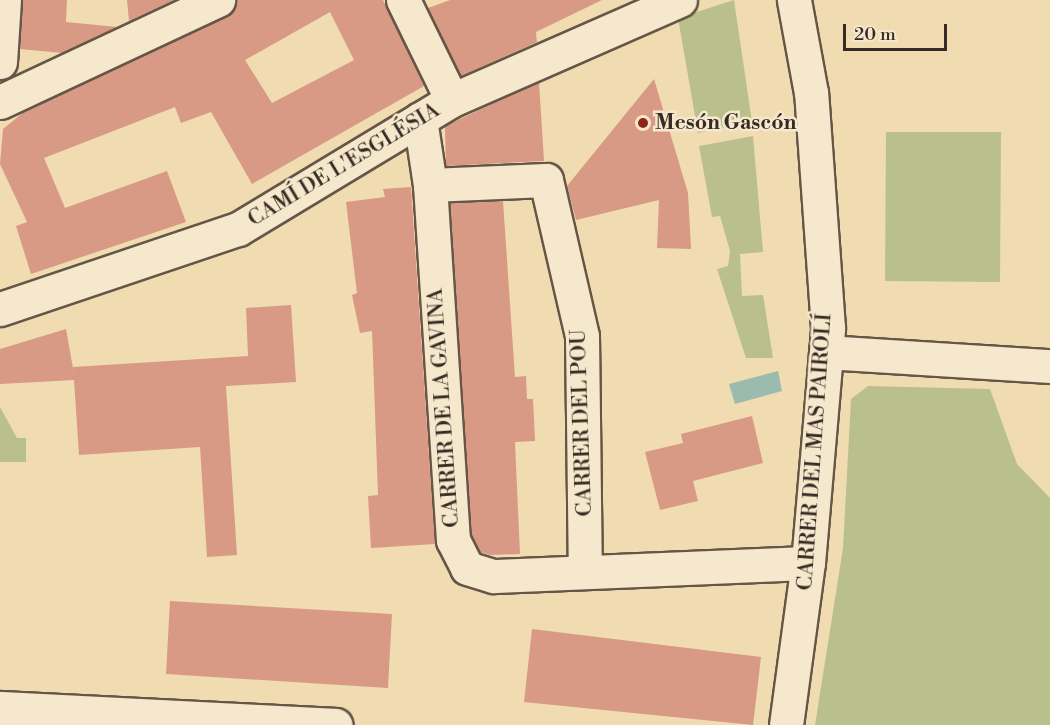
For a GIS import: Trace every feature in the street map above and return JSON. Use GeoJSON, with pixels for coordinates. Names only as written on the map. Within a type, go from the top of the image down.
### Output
{"type":"FeatureCollection","features":[{"type":"Feature","properties":{"kind":"street"},"geometry":{"type":"LineString","coordinates":[[0,62],[4,0]]}},
{"type":"Feature","properties":{"kind":"street"},"geometry":{"type":"LineString","coordinates":[[0,102],[218,0]]}},
{"type":"Feature","properties":{"kind":"street","name":"CAMÍ DE L'ESGLÉSIA"},"geometry":{"type":"LineString","coordinates":[[0,309],[238,229],[452,100],[680,0]]}},
{"type":"Feature","properties":{"kind":"street","name":"CARRER DEL MAS PAIROLÍ"},"geometry":{"type":"LineString","coordinates":[[786,725],[808,563],[826,352],[811,93],[794,0]]}},
{"type":"Feature","properties":{"kind":"street"},"geometry":{"type":"LineString","coordinates":[[410,2],[452,100]]}},
{"type":"Feature","properties":{"kind":"street","name":"CARRER DE LA GAVINA"},"geometry":{"type":"LineString","coordinates":[[420,119],[430,185],[453,540],[467,568],[494,576],[808,563]]}},
{"type":"Feature","properties":{"kind":"street","name":"CARRER DEL POU"},"geometry":{"type":"LineString","coordinates":[[430,185],[546,180],[582,336],[585,572]]}},
{"type":"Feature","properties":{"kind":"street"},"geometry":{"type":"LineString","coordinates":[[826,352],[1050,366]]}},
{"type":"Feature","properties":{"kind":"street"},"geometry":{"type":"LineString","coordinates":[[0,708],[336,725]]}},
{"type":"Feature","properties":{"kind":"green space"},"geometry":{"type":"Polygon","coordinates":[[[734,0],[752,122],[698,133],[678,18],[734,0]]]}},
{"type":"Feature","properties":{"kind":"green space"},"geometry":{"type":"Polygon","coordinates":[[[886,132],[1001,132],[1000,282],[885,281],[886,132]]]}},
{"type":"Feature","properties":{"kind":"green space"},"geometry":{"type":"Polygon","coordinates":[[[753,136],[763,252],[740,254],[742,296],[763,295],[773,358],[746,358],[717,269],[728,266],[730,251],[720,216],[712,217],[699,146],[753,136]]]}},
{"type":"Feature","properties":{"kind":"green space"},"geometry":{"type":"Polygon","coordinates":[[[868,386],[990,389],[1017,464],[1050,498],[1050,725],[815,725],[843,548],[851,399],[868,386]]]}},
{"type":"Feature","properties":{"kind":"green space"},"geometry":{"type":"Polygon","coordinates":[[[0,407],[17,438],[26,438],[26,462],[0,462],[0,407]]]}},
{"type":"Feature","properties":{"kind":"shaded area"},"geometry":{"type":"Polygon","coordinates":[[[778,371],[782,391],[735,404],[729,384],[778,371]]]}},
{"type":"Feature","properties":{"kind":"building"},"geometry":{"type":"Polygon","coordinates":[[[23,0],[67,0],[66,22],[117,27],[62,53],[20,49],[23,0]]]}},
{"type":"Feature","properties":{"kind":"building"},"geometry":{"type":"Polygon","coordinates":[[[127,0],[174,0],[129,21],[127,0]]]}},
{"type":"Feature","properties":{"kind":"building"},"geometry":{"type":"Polygon","coordinates":[[[236,0],[383,0],[424,86],[252,184],[211,112],[181,123],[175,107],[44,158],[65,208],[167,171],[186,222],[31,274],[16,226],[27,222],[0,164],[3,129],[25,111],[226,17],[236,0]],[[330,12],[245,60],[272,103],[354,60],[330,12]]]}},
{"type":"Feature","properties":{"kind":"building"},"geometry":{"type":"Polygon","coordinates":[[[450,0],[602,0],[536,32],[537,42],[461,76],[428,8],[450,0]]]}},
{"type":"Feature","properties":{"kind":"building","name":"Mesón Gascón"},"geometry":{"type":"Polygon","coordinates":[[[654,79],[688,193],[691,249],[657,248],[659,200],[576,220],[567,186],[654,79]]]}},
{"type":"Feature","properties":{"kind":"building"},"geometry":{"type":"Polygon","coordinates":[[[539,82],[544,161],[446,166],[445,126],[539,82]]]}},
{"type":"Feature","properties":{"kind":"building"},"geometry":{"type":"Polygon","coordinates":[[[411,187],[435,544],[371,548],[368,496],[378,495],[372,331],[360,333],[352,295],[357,293],[346,202],[385,197],[383,189],[411,187]]]}},
{"type":"Feature","properties":{"kind":"building"},"geometry":{"type":"Polygon","coordinates":[[[503,201],[515,377],[526,376],[527,399],[533,399],[535,441],[515,442],[520,554],[490,555],[480,552],[471,535],[450,203],[503,201]]]}},
{"type":"Feature","properties":{"kind":"building"},"geometry":{"type":"Polygon","coordinates":[[[291,305],[296,382],[226,386],[237,555],[207,557],[200,447],[79,455],[74,380],[0,384],[0,349],[66,329],[74,374],[73,367],[248,356],[246,308],[291,305]]]}},
{"type":"Feature","properties":{"kind":"building"},"geometry":{"type":"Polygon","coordinates":[[[752,416],[763,463],[693,481],[698,501],[660,510],[645,452],[683,443],[681,434],[752,416]]]}},
{"type":"Feature","properties":{"kind":"building"},"geometry":{"type":"Polygon","coordinates":[[[170,601],[392,614],[388,688],[166,674],[170,601]]]}},
{"type":"Feature","properties":{"kind":"building"},"geometry":{"type":"Polygon","coordinates":[[[532,629],[761,657],[753,725],[524,702],[532,629]]]}},
{"type":"Feature","properties":{"kind":"place","name":"Mesón Gascón"},"geometry":{"type":"Point","coordinates":[643,123]}}]}
